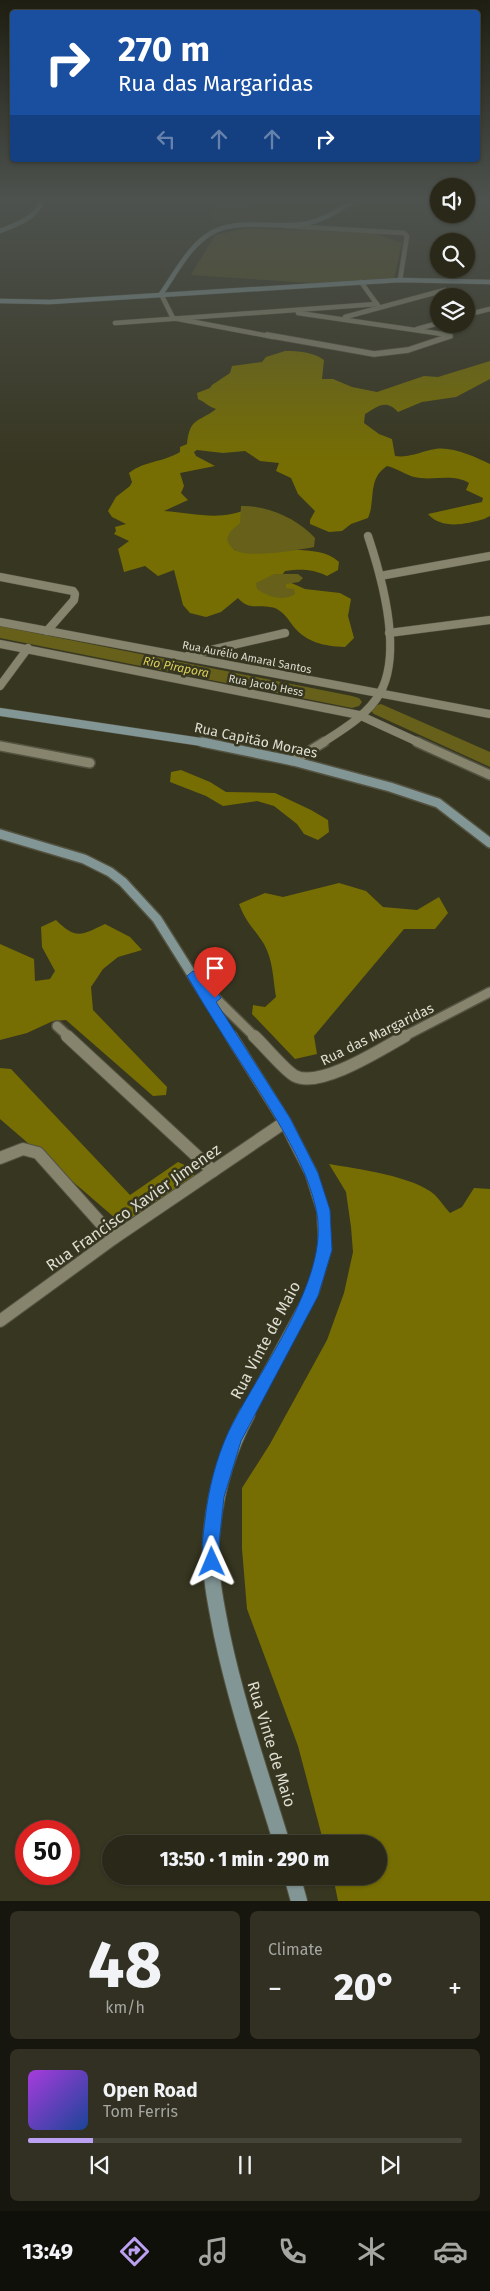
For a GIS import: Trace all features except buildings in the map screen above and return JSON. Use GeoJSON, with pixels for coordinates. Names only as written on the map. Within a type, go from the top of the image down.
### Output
{"type":"FeatureCollection","features":[{"type":"Feature","properties":{"kind":"street"},"geometry":{"type":"LineString","coordinates":[[161,294],[166,287]]}},
{"type":"Feature","properties":{"kind":"street"},"geometry":{"type":"LineString","coordinates":[[0,301],[50,302],[282,287]]}},
{"type":"Feature","properties":{"kind":"street"},"geometry":{"type":"LineString","coordinates":[[364,287],[378,306]]}},
{"type":"Feature","properties":{"kind":"street"},"geometry":{"type":"LineString","coordinates":[[161,294],[173,318]]}},
{"type":"Feature","properties":{"kind":"street"},"geometry":{"type":"LineString","coordinates":[[340,319],[378,306],[430,294]]}},
{"type":"Feature","properties":{"kind":"street"},"geometry":{"type":"LineString","coordinates":[[115,323],[275,310],[378,306]]}},
{"type":"Feature","properties":{"kind":"street"},"geometry":{"type":"LineString","coordinates":[[475,312],[490,308]]}},
{"type":"Feature","properties":{"kind":"street"},"geometry":{"type":"LineString","coordinates":[[173,318],[381,355],[396,354],[450,336],[275,310]]}},
{"type":"Feature","properties":{"kind":"street"},"geometry":{"type":"LineString","coordinates":[[413,330],[430,325]]}},
{"type":"Feature","properties":{"kind":"street"},"geometry":{"type":"LineString","coordinates":[[293,761],[331,737],[359,715],[379,694],[386,676],[389,633],[380,576],[368,536]]}},
{"type":"Feature","properties":{"kind":"street"},"geometry":{"type":"LineString","coordinates":[[380,576],[490,556]]}},
{"type":"Feature","properties":{"kind":"street"},"geometry":{"type":"LineString","coordinates":[[0,577],[73,591],[76,594],[74,600],[47,631]]}},
{"type":"Feature","properties":{"kind":"street"},"geometry":{"type":"LineString","coordinates":[[389,633],[490,620]]}},
{"type":"Feature","properties":{"kind":"street","name":"Rua Aurélio Amaral Santos"},"geometry":{"type":"LineString","coordinates":[[0,622],[490,714]]}},
{"type":"Feature","properties":{"kind":"street"},"geometry":{"type":"LineString","coordinates":[[183,656],[284,633]]}},
{"type":"Feature","properties":{"kind":"street","name":"Rua Jacob Hess"},"geometry":{"type":"LineString","coordinates":[[0,644],[28,648],[359,715],[490,775]]}},
{"type":"Feature","properties":{"kind":"street"},"geometry":{"type":"LineString","coordinates":[[0,686],[28,648]]}},
{"type":"Feature","properties":{"kind":"street","name":"Rua Capitão Moraes"},"geometry":{"type":"LineString","coordinates":[[0,712],[194,740],[293,761],[390,787],[438,803],[490,843]]}},
{"type":"Feature","properties":{"kind":"street"},"geometry":{"type":"LineString","coordinates":[[0,746],[90,763]]}},
{"type":"Feature","properties":{"kind":"street","name":"Rua Vinte de Maio"},"geometry":{"type":"LineString","coordinates":[[0,834],[66,851],[110,872],[134,893],[157,919],[285,1122],[311,1173],[323,1210],[325,1250],[313,1291],[234,1438],[216,1497],[211,1543],[214,1602],[230,1672],[279,1835]]}},
{"type":"Feature","properties":{"kind":"street","name":"Rua das Margaridas"},"geometry":{"type":"LineString","coordinates":[[193,976],[295,1076],[306,1079],[319,1079],[343,1068],[490,992]]}},
{"type":"Feature","properties":{"kind":"street"},"geometry":{"type":"LineString","coordinates":[[57,1026],[213,1171]]}},
{"type":"Feature","properties":{"kind":"street","name":"Rua Francisco Xavier Jimenez"},"geometry":{"type":"LineString","coordinates":[[0,1321],[114,1238],[285,1122]]}},
{"type":"Feature","properties":{"kind":"street"},"geometry":{"type":"LineString","coordinates":[[0,1158],[23,1149],[38,1153],[114,1238]]}},
{"type":"Feature","properties":{"kind":"street"},"geometry":{"type":"LineString","coordinates":[[295,1885],[299,1901]]}},
{"type":"Feature","properties":{"kind":"shaded area"},"geometry":{"type":"Polygon","coordinates":[[[285,351],[306,352],[324,360],[322,379],[333,379],[352,387],[377,392],[424,376],[438,377],[490,361],[490,379],[456,397],[422,402],[398,412],[389,405],[382,405],[365,414],[364,423],[379,434],[392,439],[395,456],[408,456],[445,449],[469,454],[490,464],[490,516],[484,519],[470,523],[447,524],[434,519],[428,514],[482,502],[483,498],[466,490],[469,483],[451,478],[416,477],[387,466],[381,471],[374,483],[368,518],[351,524],[342,531],[329,532],[310,524],[315,511],[298,494],[291,478],[276,471],[279,463],[260,461],[245,451],[223,453],[197,450],[194,452],[196,456],[215,466],[180,473],[184,486],[181,493],[188,500],[164,511],[218,516],[228,515],[249,508],[234,550],[304,550],[330,556],[339,562],[338,570],[327,576],[306,570],[296,570],[285,571],[280,578],[305,589],[340,593],[351,599],[348,616],[354,638],[345,647],[330,646],[310,640],[298,632],[277,609],[247,605],[238,598],[221,612],[206,617],[190,613],[183,605],[174,570],[158,576],[145,566],[124,572],[118,549],[129,541],[114,534],[116,531],[115,527],[126,524],[112,517],[108,511],[116,497],[130,486],[132,482],[129,473],[141,466],[180,452],[180,447],[187,444],[188,435],[193,425],[216,409],[198,399],[197,393],[210,388],[230,373],[232,366],[262,362],[266,357],[285,351]]]}},
{"type":"Feature","properties":{"kind":"shaded area"},"geometry":{"type":"Polygon","coordinates":[[[241,506],[261,508],[291,519],[315,538],[314,547],[264,554],[244,553],[235,550],[230,546],[227,539],[230,532],[240,523],[241,506]]]}},
{"type":"Feature","properties":{"kind":"shaded area"},"geometry":{"type":"Polygon","coordinates":[[[274,574],[298,574],[303,578],[299,582],[286,584],[286,588],[294,589],[295,594],[286,598],[276,598],[257,589],[256,583],[274,574]]]}},
{"type":"Feature","properties":{"kind":"shaded area"},"geometry":{"type":"Polygon","coordinates":[[[181,770],[210,782],[226,792],[275,793],[328,820],[329,832],[318,840],[304,834],[297,824],[274,806],[257,801],[223,806],[206,796],[170,782],[171,772],[181,770]]]}},
{"type":"Feature","properties":{"kind":"shaded area"},"geometry":{"type":"Polygon","coordinates":[[[339,883],[366,891],[383,907],[417,910],[439,897],[448,913],[435,929],[404,929],[314,1036],[317,1054],[295,1059],[252,1014],[253,1005],[265,1007],[276,997],[267,950],[244,916],[239,904],[265,893],[283,897],[339,883]]]}},
{"type":"Feature","properties":{"kind":"shaded area"},"geometry":{"type":"Polygon","coordinates":[[[56,920],[69,931],[79,934],[105,924],[130,937],[142,950],[118,957],[103,969],[91,987],[93,1010],[167,1087],[166,1095],[153,1096],[66,1020],[53,1021],[27,1033],[0,1040],[0,944],[34,959],[35,981],[50,979],[55,971],[42,947],[41,927],[56,920]]]}},
{"type":"Feature","properties":{"kind":"shaded area"},"geometry":{"type":"Polygon","coordinates":[[[0,1068],[11,1069],[130,1195],[178,1162],[191,1168],[195,1177],[122,1224],[0,1119],[0,1068]]]}},
{"type":"Feature","properties":{"kind":"shaded area"},"geometry":{"type":"Polygon","coordinates":[[[329,1164],[385,1174],[414,1183],[426,1188],[435,1195],[450,1213],[462,1207],[474,1188],[490,1189],[490,1901],[338,1901],[335,1885],[387,1885],[387,1835],[322,1835],[298,1746],[247,1609],[242,1549],[242,1488],[270,1444],[327,1340],[344,1293],[353,1252],[346,1192],[329,1164]]]}},
{"type":"Feature","properties":{"kind":"waterway","name":"Rio Pirapora"},"geometry":{"type":"LineString","coordinates":[[0,632],[352,702]]}},
{"type":"Feature","properties":{"kind":"waterway"},"geometry":{"type":"LineString","coordinates":[[381,710],[490,760]]}},
{"type":"Feature","properties":{"kind":"route"},"geometry":{"type":"LineString","coordinates":[[212,1562],[211,1543],[216,1497],[234,1438],[313,1291],[325,1250],[323,1210],[311,1173],[285,1122],[193,976],[215,998]]}}]}
